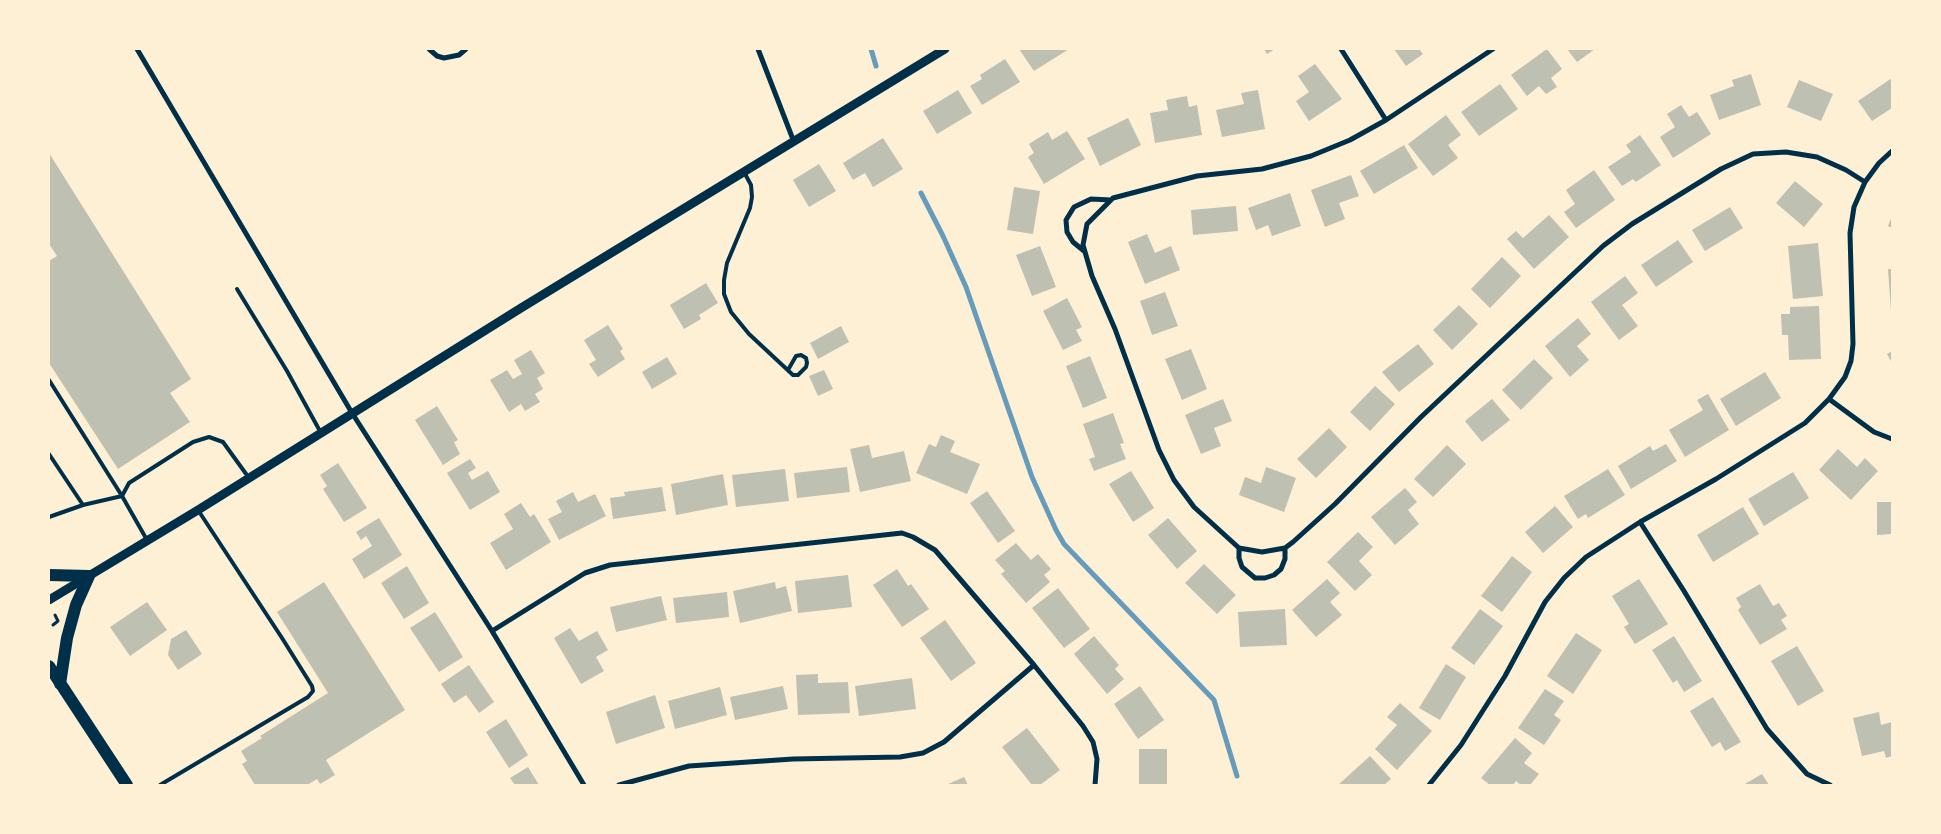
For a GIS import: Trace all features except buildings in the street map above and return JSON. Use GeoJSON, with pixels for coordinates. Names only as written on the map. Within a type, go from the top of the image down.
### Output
{"type":"FeatureCollection","features":[{"type":"Feature","properties":{"kind":"main road"},"geometry":{"type":"LineString","coordinates":[[49,575],[89,576],[76,605],[55,682]]}},
{"type":"Feature","properties":{"kind":"main road"},"geometry":{"type":"LineString","coordinates":[[49,666],[55,682],[127,785]]}},
{"type":"Feature","properties":{"kind":"street"},"geometry":{"type":"LineString","coordinates":[[137,49],[352,413],[492,631],[584,785]]}},
{"type":"Feature","properties":{"kind":"street"},"geometry":{"type":"LineString","coordinates":[[429,49],[437,56],[444,58],[459,55],[466,49]]}},
{"type":"Feature","properties":{"kind":"street"},"geometry":{"type":"LineString","coordinates":[[758,49],[794,142]]}},
{"type":"Feature","properties":{"kind":"street"},"geometry":{"type":"LineString","coordinates":[[49,600],[945,49]]}},
{"type":"Feature","properties":{"kind":"street"},"geometry":{"type":"LineString","coordinates":[[1340,49],[1386,120]]}},
{"type":"Feature","properties":{"kind":"street"},"geometry":{"type":"LineString","coordinates":[[1493,49],[1386,120],[1350,140],[1310,156],[1262,169],[1197,176],[1113,198],[1087,224],[1082,246],[1092,276],[1115,329],[1159,450],[1174,480],[1194,506],[1239,548],[1262,552],[1285,548],[1335,504],[1421,417],[1603,246],[1640,219],[1721,169],[1753,154],[1786,152],[1817,157],[1846,170],[1866,182]]}},
{"type":"Feature","properties":{"kind":"street"},"geometry":{"type":"LineString","coordinates":[[1429,785],[1461,745],[1505,676],[1545,602],[1564,578],[1586,557],[1640,522],[1793,432],[1817,413],[1829,399],[1845,377],[1851,361],[1853,344],[1850,233],[1854,208],[1866,182],[1879,163],[1892,151]]}},
{"type":"Feature","properties":{"kind":"street"},"geometry":{"type":"LineString","coordinates":[[1084,252],[1073,242],[1067,232],[1066,220],[1074,207],[1091,199],[1111,200]]}},
{"type":"Feature","properties":{"kind":"street"},"geometry":{"type":"LineString","coordinates":[[1829,399],[1874,432],[1892,438]]}},
{"type":"Feature","properties":{"kind":"street"},"geometry":{"type":"LineString","coordinates":[[1640,522],[1767,729],[1807,774],[1826,785]]}},
{"type":"Feature","properties":{"kind":"street"},"geometry":{"type":"LineString","coordinates":[[492,631],[585,573],[610,565],[902,533],[914,537],[935,550],[1034,665],[1083,726],[1092,742],[1096,759],[1094,785]]}},
{"type":"Feature","properties":{"kind":"street"},"geometry":{"type":"LineString","coordinates":[[1239,548],[1242,568],[1256,578],[1265,578],[1274,575],[1281,569],[1285,559],[1285,548]]}},
{"type":"Feature","properties":{"kind":"street"},"geometry":{"type":"LineString","coordinates":[[619,785],[690,766],[793,759],[900,757],[924,753],[944,742],[1034,665]]}},
{"type":"Feature","properties":{"kind":"lane"},"geometry":{"type":"LineString","coordinates":[[744,172],[752,186],[752,197],[750,208],[728,263],[724,280],[724,294],[731,312],[749,334],[793,375],[798,375],[806,367],[806,358],[796,356],[788,370]]}},
{"type":"Feature","properties":{"kind":"lane"},"geometry":{"type":"LineString","coordinates":[[237,290],[287,371],[321,433]]}},
{"type":"Feature","properties":{"kind":"lane"},"geometry":{"type":"LineString","coordinates":[[49,380],[148,540]]}},
{"type":"Feature","properties":{"kind":"lane"},"geometry":{"type":"LineString","coordinates":[[49,517],[83,505],[122,496],[129,483],[192,442],[209,437],[223,442],[248,478]]}},
{"type":"Feature","properties":{"kind":"lane"},"geometry":{"type":"LineString","coordinates":[[49,454],[83,505]]}},
{"type":"Feature","properties":{"kind":"lane"},"geometry":{"type":"LineString","coordinates":[[160,785],[308,697],[313,691],[312,686],[282,638],[198,510]]}},
{"type":"Feature","properties":{"kind":"waterway"},"geometry":{"type":"LineString","coordinates":[[871,49],[876,66]]}},
{"type":"Feature","properties":{"kind":"waterway"},"geometry":{"type":"LineString","coordinates":[[921,193],[966,287],[1032,477],[1056,530],[1064,544],[1214,700],[1237,776]]}}]}
